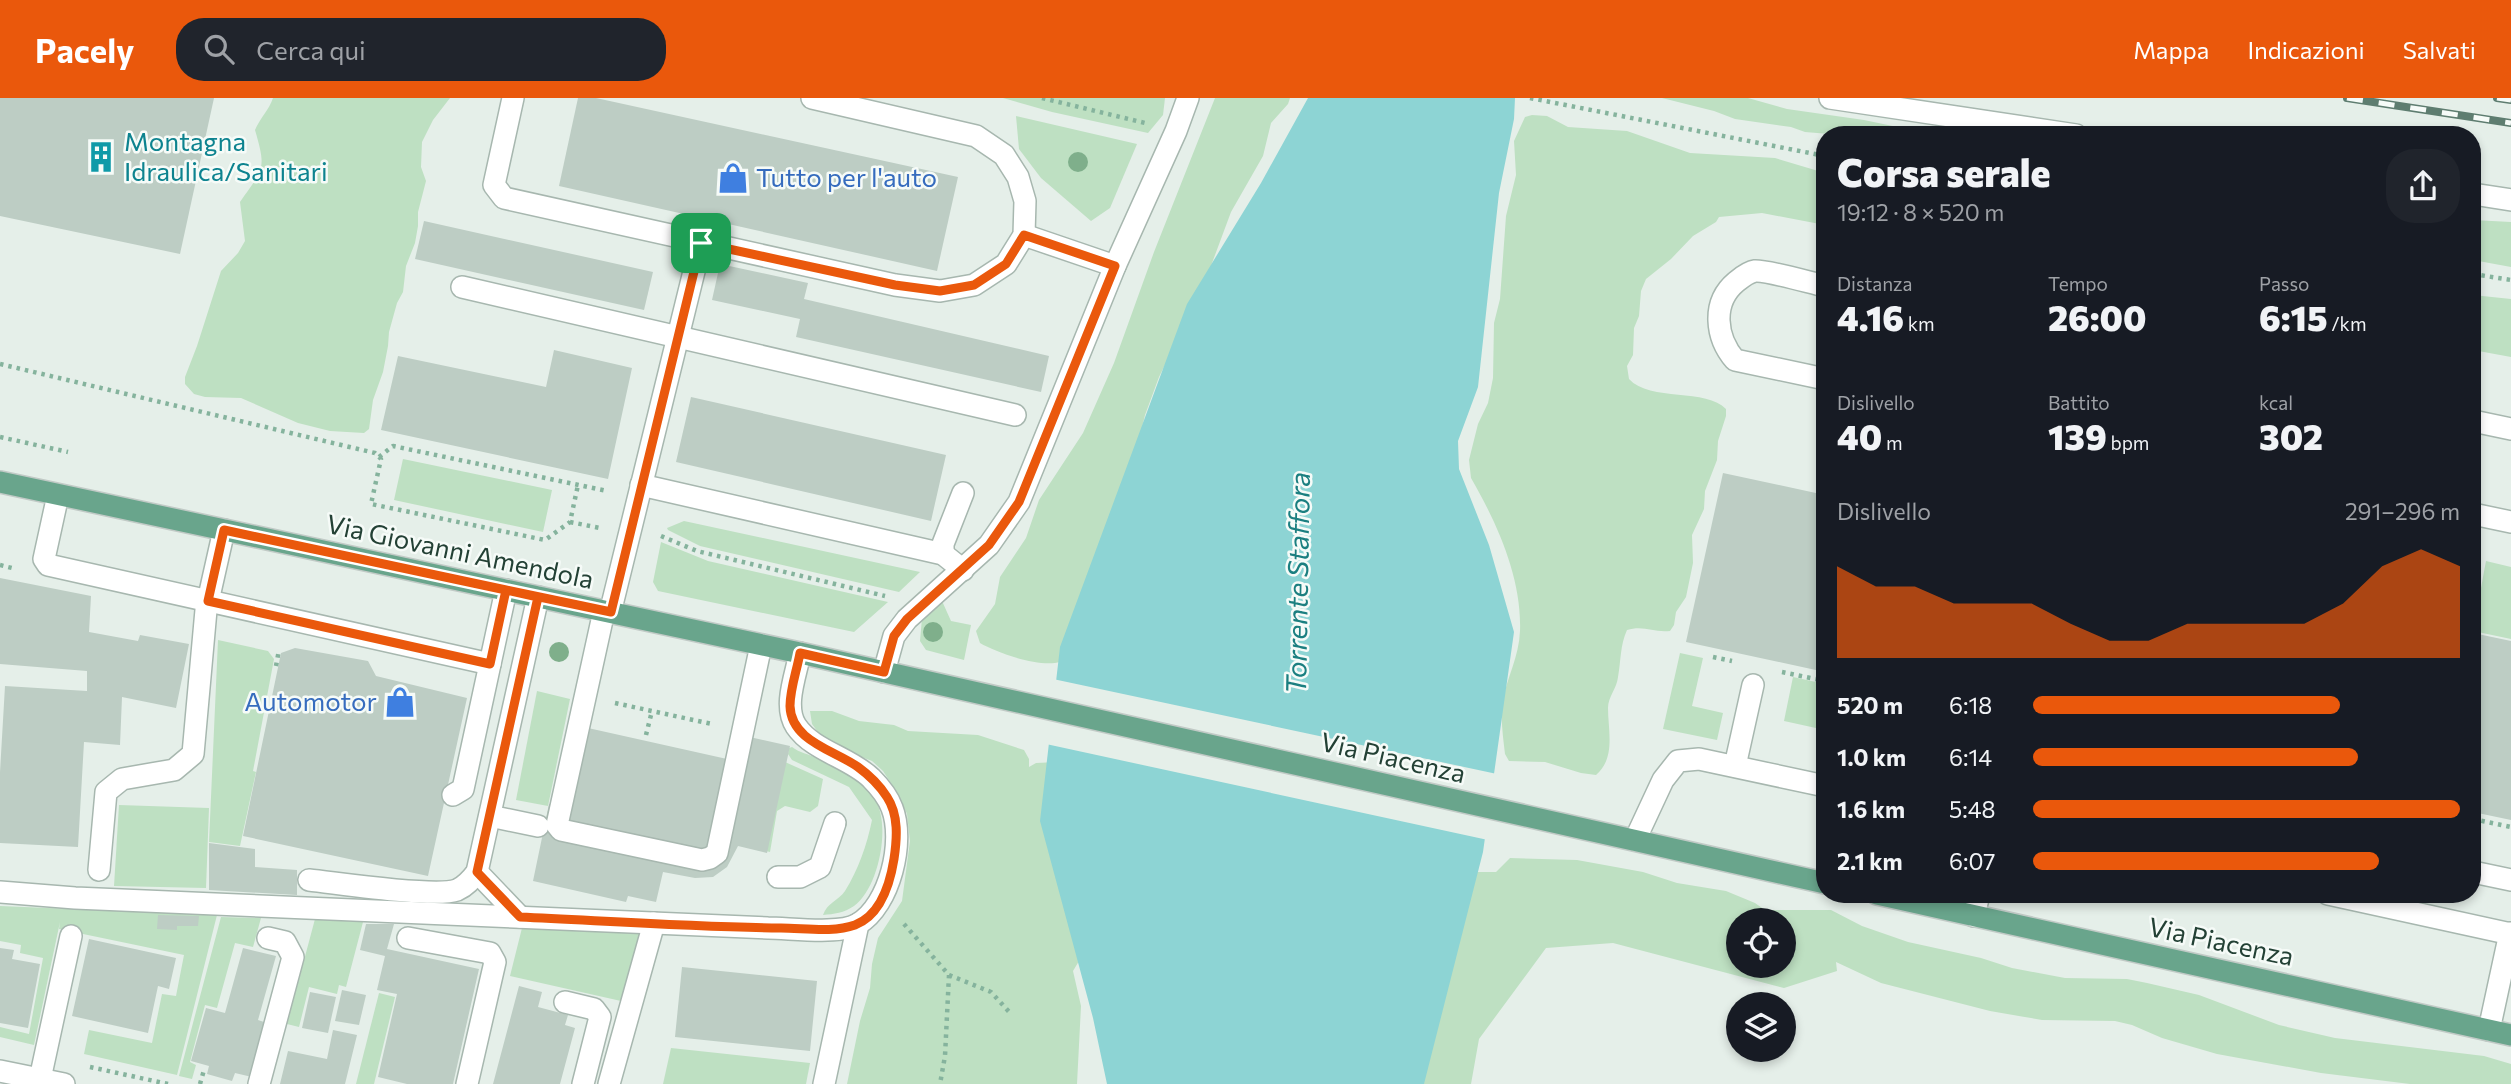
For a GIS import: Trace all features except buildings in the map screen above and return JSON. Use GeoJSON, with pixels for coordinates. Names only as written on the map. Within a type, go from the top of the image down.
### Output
{"type":"FeatureCollection","features":[{"type":"Feature","properties":{"kind":"main road","name":"Via Giovanni Amendola"},"geometry":{"type":"LineString","coordinates":[[0,482],[948,687]]}},
{"type":"Feature","properties":{"kind":"main road","name":"Via Piacenza"},"geometry":{"type":"LineString","coordinates":[[948,687],[1816,881]]}},
{"type":"Feature","properties":{"kind":"main road","name":"Via Piacenza"},"geometry":{"type":"LineString","coordinates":[[1917,903],[2511,1035]]}},
{"type":"Feature","properties":{"kind":"street"},"geometry":{"type":"LineString","coordinates":[[513,98],[494,185],[504,198],[895,285],[940,291],[974,285],[1006,264],[1024,235],[1024,201],[1018,177],[1004,155],[976,136],[812,98]]}},
{"type":"Feature","properties":{"kind":"street"},"geometry":{"type":"LineString","coordinates":[[884,672],[894,636],[907,619],[989,545],[1019,502],[1115,266],[1176,131],[1188,98]]}},
{"type":"Feature","properties":{"kind":"street"},"geometry":{"type":"LineString","coordinates":[[1830,98],[2016,126]]}},
{"type":"Feature","properties":{"kind":"street"},"geometry":{"type":"LineString","coordinates":[[2481,195],[2511,200]]}},
{"type":"Feature","properties":{"kind":"street"},"geometry":{"type":"LineString","coordinates":[[1024,235],[1115,266]]}},
{"type":"Feature","properties":{"kind":"street"},"geometry":{"type":"LineString","coordinates":[[701,243],[640,492],[607,612],[557,825],[561,830],[702,860],[717,853],[761,645]]}},
{"type":"Feature","properties":{"kind":"street"},"geometry":{"type":"LineString","coordinates":[[1816,284],[1755,271],[1731,286],[1722,301],[1718,323],[1721,339],[1735,360],[1816,377]]}},
{"type":"Feature","properties":{"kind":"street"},"geometry":{"type":"LineString","coordinates":[[461,288],[1015,415]]}},
{"type":"Feature","properties":{"kind":"street"},"geometry":{"type":"LineString","coordinates":[[2481,423],[2511,429]]}},
{"type":"Feature","properties":{"kind":"street"},"geometry":{"type":"LineString","coordinates":[[640,492],[943,554],[963,570]]}},
{"type":"Feature","properties":{"kind":"street"},"geometry":{"type":"LineString","coordinates":[[943,554],[943,544],[963,492]]}},
{"type":"Feature","properties":{"kind":"street"},"geometry":{"type":"LineString","coordinates":[[58,495],[44,558],[47,565],[490,664]]}},
{"type":"Feature","properties":{"kind":"street"},"geometry":{"type":"LineString","coordinates":[[2481,516],[2511,523]]}},
{"type":"Feature","properties":{"kind":"street"},"geometry":{"type":"LineString","coordinates":[[99,870],[106,792],[122,779],[174,770],[193,754],[208,601],[224,530]]}},
{"type":"Feature","properties":{"kind":"street"},"geometry":{"type":"LineString","coordinates":[[453,795],[463,789],[506,590]]}},
{"type":"Feature","properties":{"kind":"street"},"geometry":{"type":"LineString","coordinates":[[309,880],[433,892],[454,891],[468,884],[477,872],[538,597]]}},
{"type":"Feature","properties":{"kind":"street"},"geometry":{"type":"LineString","coordinates":[[0,892],[75,898],[654,923],[841,929],[858,924],[883,900],[890,881],[897,836],[894,810],[871,778],[857,766],[805,736],[795,725],[790,705],[800,653]]}},
{"type":"Feature","properties":{"kind":"street"},"geometry":{"type":"LineString","coordinates":[[1735,766],[1754,685]]}},
{"type":"Feature","properties":{"kind":"street"},"geometry":{"type":"LineString","coordinates":[[1635,840],[1663,780],[1678,761],[1699,759],[1816,784]]}},
{"type":"Feature","properties":{"kind":"street"},"geometry":{"type":"LineString","coordinates":[[490,816],[538,826]]}},
{"type":"Feature","properties":{"kind":"street"},"geometry":{"type":"LineString","coordinates":[[778,877],[800,877],[820,867],[835,823]]}},
{"type":"Feature","properties":{"kind":"street"},"geometry":{"type":"LineString","coordinates":[[477,872],[520,917]]}},
{"type":"Feature","properties":{"kind":"street"},"geometry":{"type":"LineString","coordinates":[[2481,874],[2511,880]]}},
{"type":"Feature","properties":{"kind":"street"},"geometry":{"type":"LineString","coordinates":[[1974,916],[1977,903]]}},
{"type":"Feature","properties":{"kind":"street"},"geometry":{"type":"LineString","coordinates":[[2369,903],[2511,934],[2489,1030]]}},
{"type":"Feature","properties":{"kind":"street"},"geometry":{"type":"LineString","coordinates":[[610,1084],[654,923]]}},
{"type":"Feature","properties":{"kind":"street"},"geometry":{"type":"LineString","coordinates":[[824,1084],[858,924]]}},
{"type":"Feature","properties":{"kind":"street"},"geometry":{"type":"LineString","coordinates":[[30,1080],[71,936]]}},
{"type":"Feature","properties":{"kind":"street"},"geometry":{"type":"LineString","coordinates":[[259,1084],[293,957],[285,942],[268,938]]}},
{"type":"Feature","properties":{"kind":"street"},"geometry":{"type":"LineString","coordinates":[[408,938],[490,953],[495,962],[467,1084]]}},
{"type":"Feature","properties":{"kind":"street"},"geometry":{"type":"LineString","coordinates":[[565,1002],[594,1009],[600,1017],[583,1084]]}},
{"type":"Feature","properties":{"kind":"street"},"geometry":{"type":"LineString","coordinates":[[0,1071],[30,1080],[64,1084]]}},
{"type":"Feature","properties":{"kind":"path"},"geometry":{"type":"LineString","coordinates":[[1042,98],[1176,131]]}},
{"type":"Feature","properties":{"kind":"path"},"geometry":{"type":"LineString","coordinates":[[1533,99],[1816,154]]}},
{"type":"Feature","properties":{"kind":"path"},"geometry":{"type":"LineString","coordinates":[[2481,275],[2511,279]]}},
{"type":"Feature","properties":{"kind":"path"},"geometry":{"type":"LineString","coordinates":[[0,364],[375,453],[381,459],[371,505],[545,540],[570,522],[578,485]]}},
{"type":"Feature","properties":{"kind":"path"},"geometry":{"type":"LineString","coordinates":[[0,437],[68,452]]}},
{"type":"Feature","properties":{"kind":"path"},"geometry":{"type":"LineString","coordinates":[[378,457],[393,446],[578,485],[640,492]]}},
{"type":"Feature","properties":{"kind":"path"},"geometry":{"type":"LineString","coordinates":[[629,534],[666,536],[697,551],[922,606]]}},
{"type":"Feature","properties":{"kind":"path"},"geometry":{"type":"LineString","coordinates":[[646,736],[652,711]]}},
{"type":"Feature","properties":{"kind":"path"},"geometry":{"type":"LineString","coordinates":[[2481,821],[2511,827]]}},
{"type":"Feature","properties":{"kind":"path"},"geometry":{"type":"LineString","coordinates":[[883,900],[949,975],[991,992],[1011,1014]]}},
{"type":"Feature","properties":{"kind":"path"},"geometry":{"type":"LineString","coordinates":[[940,1084],[945,1056],[949,975]]}},
{"type":"Feature","properties":{"kind":"path"},"geometry":{"type":"LineString","coordinates":[[201,1084],[204,1070]]}},
{"type":"Feature","properties":{"kind":"green space"},"geometry":{"type":"Polygon","coordinates":[[[273,98],[450,98],[433,120],[422,142],[421,167],[426,181],[418,212],[415,243],[406,266],[403,292],[389,332],[383,372],[373,400],[369,429],[364,433],[330,431],[298,423],[241,398],[194,394],[185,384],[185,377],[221,271],[245,241],[240,202],[261,169],[261,154],[255,130],[273,98]]]}},
{"type":"Feature","properties":{"kind":"green space"},"geometry":{"type":"Polygon","coordinates":[[[1003,98],[1165,98],[1163,115],[1148,133],[1052,112],[1003,98]]]}},
{"type":"Feature","properties":{"kind":"green space"},"geometry":{"type":"Polygon","coordinates":[[[1215,98],[1290,98],[1271,123],[1263,156],[1231,212],[1202,290],[1159,377],[1145,415],[1109,567],[1060,662],[1041,663],[997,651],[980,643],[976,631],[995,604],[1000,577],[1026,538],[1039,500],[1083,433],[1114,363],[1154,252],[1215,98]]]}},
{"type":"Feature","properties":{"kind":"green space"},"geometry":{"type":"Polygon","coordinates":[[[1662,98],[1748,98],[1787,109],[1893,126],[1816,126],[1816,133],[1805,132],[1791,127],[1735,119],[1662,98]]]}},
{"type":"Feature","properties":{"kind":"green space"},"geometry":{"type":"Polygon","coordinates":[[[1016,116],[1137,144],[1110,208],[1091,221],[1041,178],[1019,149],[1016,116]]]}},
{"type":"Feature","properties":{"kind":"green space"},"geometry":{"type":"Polygon","coordinates":[[[1547,116],[1568,127],[1627,131],[1690,153],[1775,158],[1816,170],[1816,223],[1762,213],[1719,217],[1716,222],[1693,236],[1671,259],[1646,279],[1641,291],[1639,316],[1634,328],[1633,355],[1627,366],[1629,379],[1650,390],[1692,396],[1717,403],[1726,409],[1726,416],[1718,441],[1717,460],[1705,491],[1704,509],[1692,535],[1693,563],[1686,597],[1676,612],[1670,631],[1639,628],[1627,630],[1617,681],[1608,704],[1609,752],[1596,775],[1545,762],[1509,761],[1505,754],[1502,706],[1519,640],[1520,611],[1506,552],[1490,513],[1471,478],[1469,460],[1478,424],[1488,403],[1493,378],[1494,323],[1500,299],[1506,216],[1516,175],[1514,141],[1525,117],[1547,116]]]}},
{"type":"Feature","properties":{"kind":"green space"},"geometry":{"type":"Polygon","coordinates":[[[2481,220],[2511,222],[2511,267],[2481,261],[2481,220]]]}},
{"type":"Feature","properties":{"kind":"green space"},"geometry":{"type":"Polygon","coordinates":[[[2481,296],[2511,299],[2511,357],[2481,351],[2481,296]]]}},
{"type":"Feature","properties":{"kind":"green space"},"geometry":{"type":"Polygon","coordinates":[[[403,459],[552,490],[543,532],[394,500],[403,459]]]}},
{"type":"Feature","properties":{"kind":"green space"},"geometry":{"type":"Polygon","coordinates":[[[684,521],[920,572],[899,592],[700,546],[667,528],[684,521]]]}},
{"type":"Feature","properties":{"kind":"green space"},"geometry":{"type":"Polygon","coordinates":[[[661,542],[708,561],[888,602],[854,632],[658,591],[653,582],[661,542]]]}},
{"type":"Feature","properties":{"kind":"green space"},"geometry":{"type":"Polygon","coordinates":[[[2486,561],[2511,567],[2511,639],[2481,633],[2481,588],[2486,561]]]}},
{"type":"Feature","properties":{"kind":"green space"},"geometry":{"type":"Polygon","coordinates":[[[942,601],[951,621],[971,625],[964,660],[926,650],[920,641],[922,618],[942,601]]]}},
{"type":"Feature","properties":{"kind":"green space"},"geometry":{"type":"Polygon","coordinates":[[[218,640],[268,651],[274,659],[253,771],[256,772],[240,846],[209,842],[218,640]]]}},
{"type":"Feature","properties":{"kind":"green space"},"geometry":{"type":"Polygon","coordinates":[[[1680,653],[1703,658],[1692,706],[1723,713],[1717,740],[1663,729],[1680,653]]]}},
{"type":"Feature","properties":{"kind":"green space"},"geometry":{"type":"Polygon","coordinates":[[[1793,677],[1816,682],[1816,728],[1784,721],[1793,677]]]}},
{"type":"Feature","properties":{"kind":"green space"},"geometry":{"type":"Polygon","coordinates":[[[537,691],[570,699],[548,806],[516,800],[537,691]]]}},
{"type":"Feature","properties":{"kind":"green space"},"geometry":{"type":"Polygon","coordinates":[[[810,711],[832,711],[859,721],[894,725],[908,731],[978,735],[1024,750],[1029,759],[1029,767],[1036,763],[1078,761],[1079,961],[1073,971],[1081,1006],[1077,1084],[847,1084],[870,988],[878,938],[902,901],[910,841],[907,814],[883,771],[872,761],[838,748],[820,735],[812,724],[810,711]]]}},
{"type":"Feature","properties":{"kind":"green space"},"geometry":{"type":"Polygon","coordinates":[[[792,747],[848,774],[869,792],[879,809],[882,838],[876,871],[863,897],[843,912],[823,915],[850,883],[862,857],[872,820],[849,787],[792,760],[788,754],[789,748],[792,747]]]}},
{"type":"Feature","properties":{"kind":"green space"},"geometry":{"type":"Polygon","coordinates":[[[785,762],[823,779],[818,806],[810,812],[785,806],[777,811],[770,852],[730,842],[785,762]]]}},
{"type":"Feature","properties":{"kind":"green space"},"geometry":{"type":"Polygon","coordinates":[[[119,805],[209,808],[206,888],[114,886],[119,805]]]}},
{"type":"Feature","properties":{"kind":"green space"},"geometry":{"type":"Polygon","coordinates":[[[1510,858],[1577,860],[1643,872],[1677,883],[1726,891],[1762,908],[1726,908],[1726,973],[1613,943],[1546,948],[1479,1039],[1471,1084],[1309,1084],[1472,872],[1496,872],[1510,858]]]}},
{"type":"Feature","properties":{"kind":"green space"},"geometry":{"type":"Polygon","coordinates":[[[0,906],[217,915],[177,1075],[84,1054],[89,1030],[152,1043],[162,994],[176,996],[184,955],[59,929],[60,922],[34,1045],[0,1037],[0,1027],[29,1034],[43,958],[20,953],[21,945],[0,941],[0,906]]]}},
{"type":"Feature","properties":{"kind":"green space"},"geometry":{"type":"Polygon","coordinates":[[[1796,910],[1831,910],[1862,926],[1908,942],[1981,958],[2012,968],[2065,978],[2127,979],[2199,995],[2279,1025],[2335,1038],[2484,1056],[2511,1064],[2511,1084],[2410,1084],[2321,1073],[2217,1054],[2115,1021],[2042,1020],[1990,1011],[1881,983],[1836,962],[1837,971],[1784,988],[1746,978],[1796,978],[1796,910]]]}},
{"type":"Feature","properties":{"kind":"green space"},"geometry":{"type":"Polygon","coordinates":[[[221,917],[261,918],[253,947],[235,943],[217,1008],[205,1005],[190,1062],[196,1065],[192,1079],[179,1076],[221,917]]]}},
{"type":"Feature","properties":{"kind":"green space"},"geometry":{"type":"Polygon","coordinates":[[[315,919],[363,922],[346,987],[339,985],[337,994],[309,987],[299,1027],[287,1024],[315,919]]]}},
{"type":"Feature","properties":{"kind":"green space"},"geometry":{"type":"Polygon","coordinates":[[[522,928],[641,933],[621,1001],[510,976],[522,928]]]}},
{"type":"Feature","properties":{"kind":"green space"},"geometry":{"type":"Polygon","coordinates":[[[379,993],[395,997],[374,1084],[356,1084],[379,993]]]}},
{"type":"Feature","properties":{"kind":"green space"},"geometry":{"type":"Polygon","coordinates":[[[671,1048],[810,1063],[806,1084],[663,1084],[671,1048]]]}},
{"type":"Feature","properties":{"kind":"water","name":"Torrente Staffora"},"geometry":{"type":"Polygon","coordinates":[[[1308,98],[1515,98],[1514,119],[1499,193],[1478,387],[1458,441],[1459,469],[1489,545],[1514,632],[1483,852],[1424,1084],[1107,1084],[1093,1018],[1040,821],[1060,647],[1187,304],[1261,183],[1308,98]]]}},
{"type":"Feature","properties":{"kind":"pier"},"geometry":{"type":"Polygon","coordinates":[[[1053,679],[1497,774],[1488,840],[1046,744],[1053,679]]]}},
{"type":"Feature","properties":{"kind":"railway"},"geometry":{"type":"LineString","coordinates":[[2347,98],[2511,123]]}},
{"type":"Feature","properties":{"kind":"railway"},"geometry":{"type":"LineString","coordinates":[[2497,98],[2511,100]]}},
{"type":"Feature","properties":{"kind":"place","name":"Montagna Idraulica/Sanitari"},"geometry":{"type":"Point","coordinates":[101,157]}},
{"type":"Feature","properties":{"kind":"place","name":"Tutto per l'auto"},"geometry":{"type":"Point","coordinates":[733,178]}},
{"type":"Feature","properties":{"kind":"place","name":"Automotor"},"geometry":{"type":"Point","coordinates":[400,702]}},
{"type":"Feature","properties":{"kind":"route"},"geometry":{"type":"LineString","coordinates":[[701,243],[611,612],[506,590],[490,664],[208,601],[224,530],[506,590],[538,597],[477,872],[520,917],[841,929],[858,924],[883,900],[890,881],[897,836],[894,810],[871,778],[857,766],[805,736],[795,725],[790,705],[800,653],[884,672],[894,636],[907,619],[989,545],[1019,502],[1115,266],[1024,235],[1006,264],[974,285],[940,291],[895,285],[701,243]]}}]}
